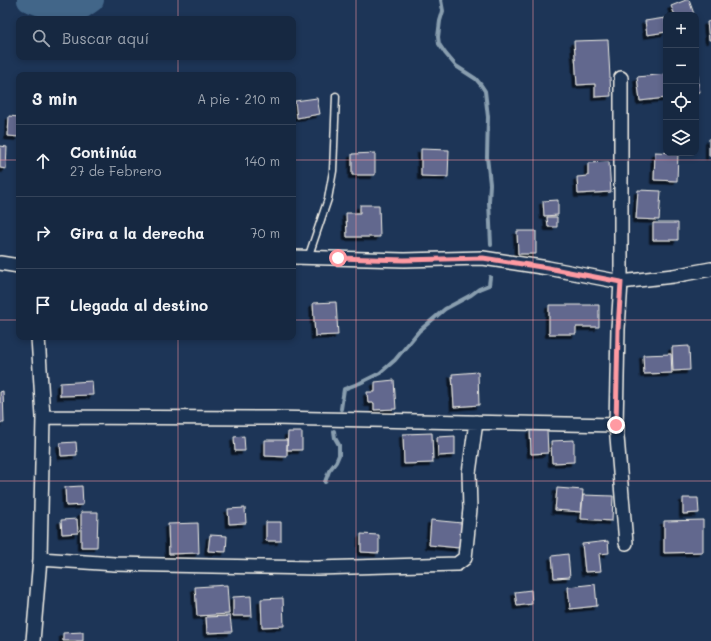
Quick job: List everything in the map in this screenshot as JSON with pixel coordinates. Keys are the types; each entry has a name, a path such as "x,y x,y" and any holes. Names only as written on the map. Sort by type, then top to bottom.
{"street":[{"path":"621,78 621,282 618,329 616,425 626,544"},
{"path":"296,257 404,260 483,258 548,268 621,282 711,270"},
{"path":"0,263 16,266"},
{"path":"32,641 40,559 43,417 38,340"},
{"path":"43,417 266,418 616,425"},
{"path":"40,559 115,564 317,568 457,564 465,558 470,509 469,473 476,422"}],"lane":[{"path":"308,258 328,199 333,171 336,96"}],"building":[{"path":"689,0 693,12 674,12 671,6"},
{"path":"663,18 663,32 647,35 645,21"},
{"path":"711,21 711,40 709,40 707,22"},
{"path":"608,40 611,96 595,97 595,84 577,85 574,41"},
{"path":"663,74 663,98 640,101 637,77"},
{"path":"317,98 320,114 297,118 296,101"},
{"path":"9,116 16,117 16,137 8,136"},
{"path":"709,139 711,139 711,156 709,156"},
{"path":"0,146 7,147 6,169 0,168"},
{"path":"421,149 449,150 448,177 421,176"},
{"path":"655,152 663,152 663,156 678,156 677,181 654,180"},
{"path":"375,153 375,175 352,175 352,154"},
{"path":"609,162 611,192 578,194 577,177 588,176 588,163"},
{"path":"638,190 661,191 659,220 636,219"},
{"path":"558,200 558,215 544,216 543,201"},
{"path":"360,205 379,205 380,237 347,237 346,213 360,213"},
{"path":"547,217 557,217 557,227 548,227"},
{"path":"653,223 678,223 678,240 653,240"},
{"path":"517,231 536,231 536,254 518,254"},
{"path":"336,302 338,335 315,336 313,303"},
{"path":"549,305 599,305 599,327 576,327 576,334 549,334"},
{"path":"689,346 690,370 673,371 672,347"},
{"path":"671,354 672,373 644,374 643,355"},
{"path":"478,372 479,405 454,407 452,374"},
{"path":"394,380 396,409 374,410 374,403 368,403 367,392 375,392 375,382"},
{"path":"92,381 93,395 60,396 60,383"},
{"path":"3,391 4,423 0,423 0,392"},
{"path":"530,430 547,430 548,453 531,454"},
{"path":"288,432 302,432 302,450 287,450"},
{"path":"432,433 433,463 404,464 403,434"},
{"path":"244,436 245,451 235,451 234,437"},
{"path":"455,436 455,455 438,456 437,437"},
{"path":"265,440 287,440 287,457 265,456"},
{"path":"574,440 574,462 552,463 551,441"},
{"path":"76,442 77,455 61,456 60,443"},
{"path":"82,486 83,505 66,506 65,487"},
{"path":"557,488 583,490 581,512 555,510"},
{"path":"583,495 613,496 612,521 581,519"},
{"path":"683,498 698,498 699,513 683,514"},
{"path":"245,508 246,523 229,524 228,509"},
{"path":"81,512 98,512 97,547 81,547"},
{"path":"77,519 78,533 62,534 61,520"},
{"path":"431,520 462,523 459,548 429,545"},
{"path":"703,520 703,552 664,553 664,521"},
{"path":"266,522 281,522 281,541 266,541"},
{"path":"198,523 199,553 169,554 168,524"},
{"path":"361,534 379,535 379,553 361,552"},
{"path":"210,535 227,536 226,552 208,551"},
{"path":"608,541 609,553 599,554 601,571 585,572 582,544"},
{"path":"568,554 570,577 554,578 552,556"},
{"path":"595,584 597,606 570,609 568,587"},
{"path":"227,585 229,614 197,616 195,587"},
{"path":"531,590 532,604 517,606 515,592"},
{"path":"251,596 252,616 233,616 233,597"},
{"path":"283,598 284,626 262,627 261,599"},
{"path":"230,616 232,632 207,633 206,617"},
{"path":"83,632 83,641 63,641 63,633"}],"waterway":[{"path":"29,0 52,8 82,7 92,0"},
{"path":"441,0 443,11 438,37 439,44 456,66 476,79 485,91 488,117 487,157 490,184 489,202 491,245"},
{"path":"341,409 344,389 380,373 395,360 419,331 445,309 479,289 489,285 490,277"},
{"path":"325,482 329,471 339,455 339,445 335,438 334,431"}],"route":[{"path":"338,258 404,260 483,258 548,268 621,282 618,329 616,425"}]}
